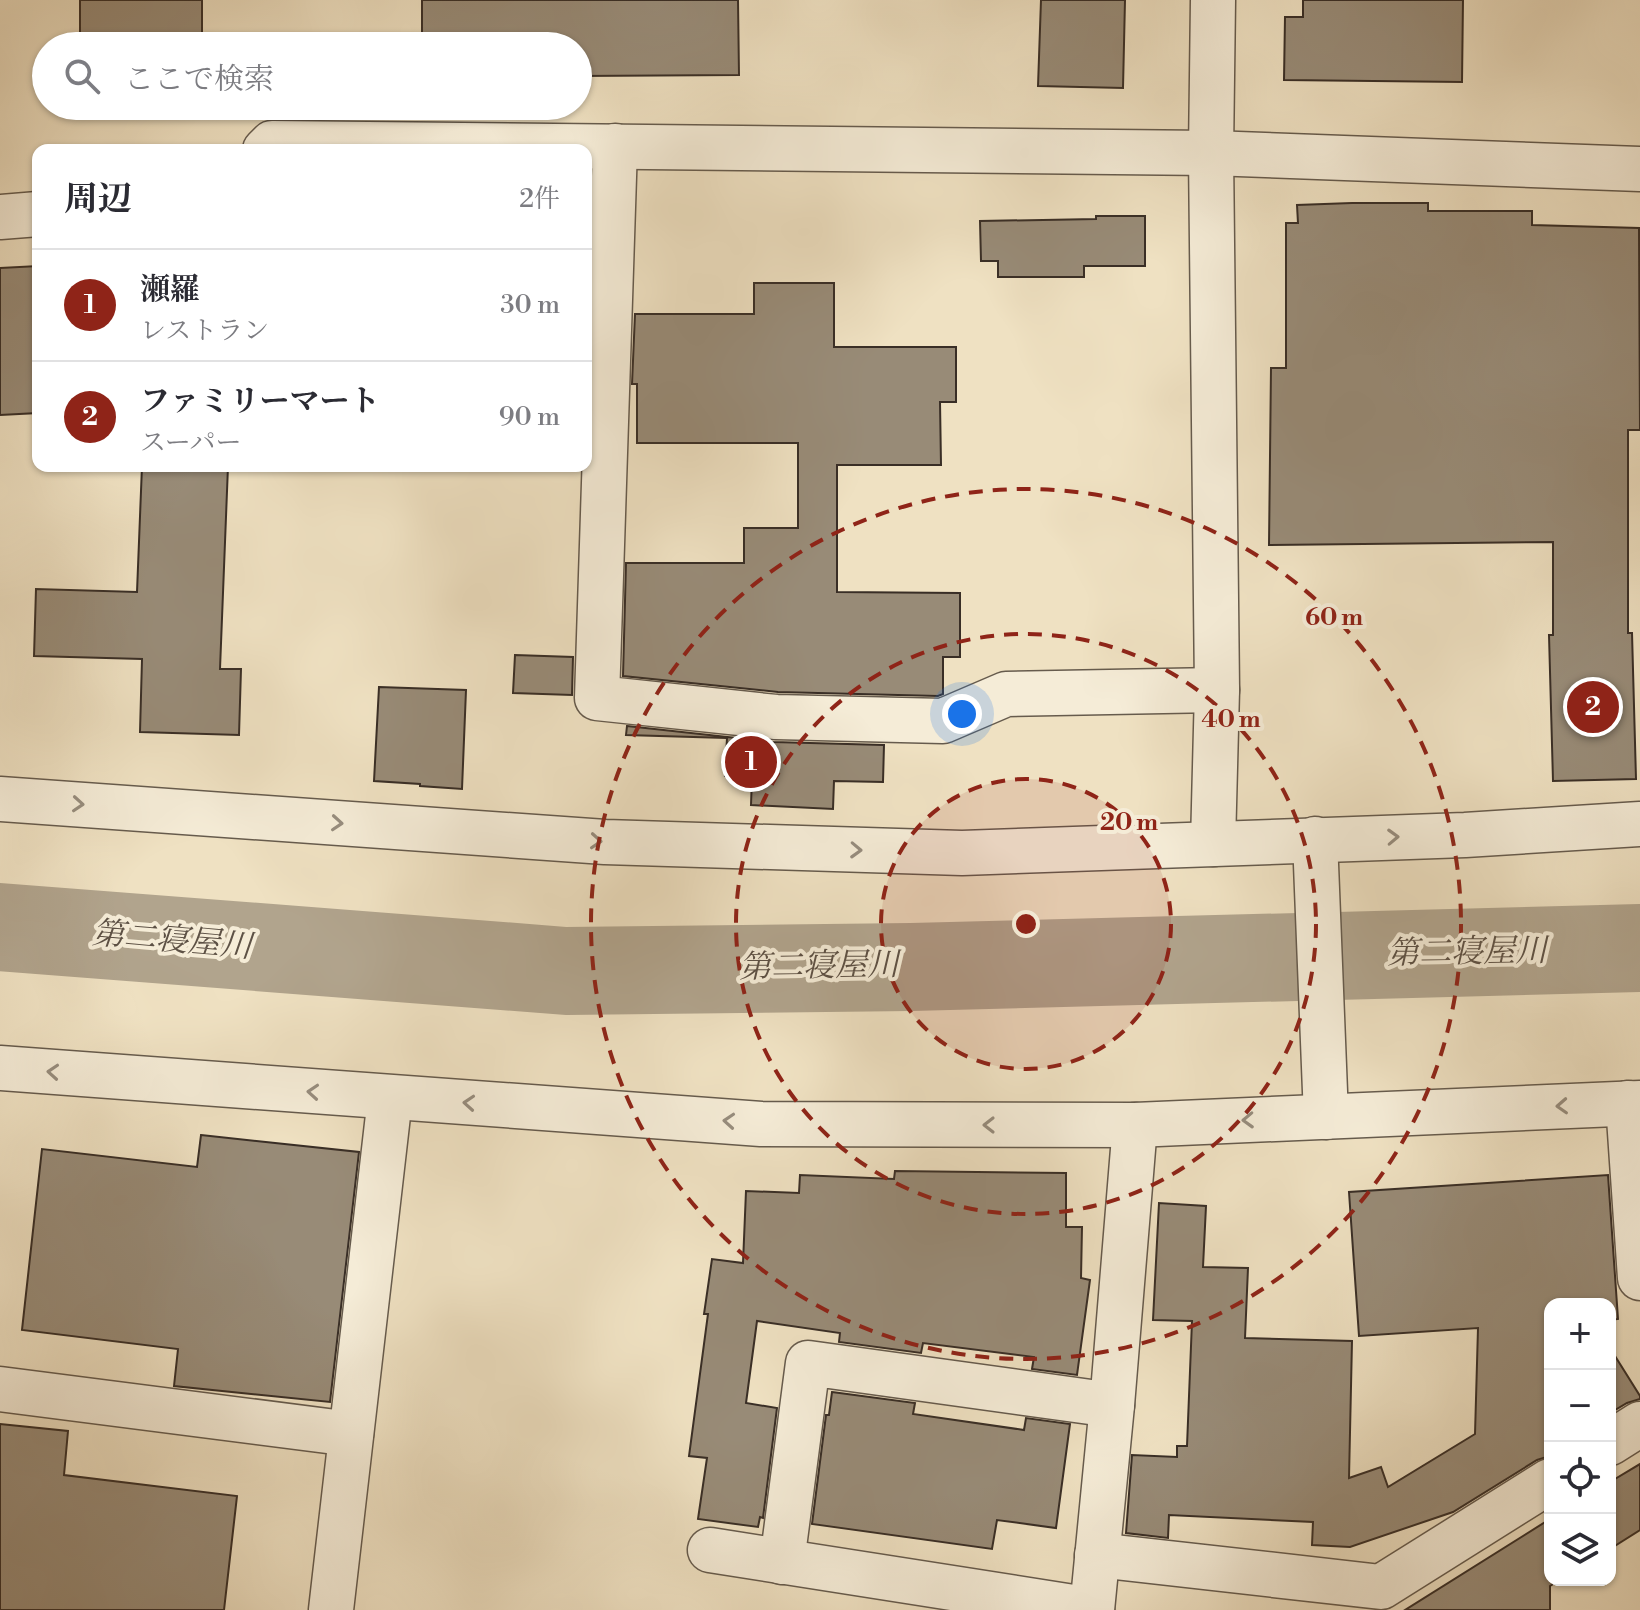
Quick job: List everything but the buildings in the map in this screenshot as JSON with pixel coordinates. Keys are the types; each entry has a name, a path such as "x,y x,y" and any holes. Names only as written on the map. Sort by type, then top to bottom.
{"street":[{"path":"1213,0 1211,153 1217,690 1213,844"},
{"path":"271,144 386,144"},
{"path":"592,146 1211,153 1640,169"},
{"path":"615,146 597,698 776,717 943,721 1006,694 1217,690"},
{"path":"0,217 32,214"},
{"path":"0,799 605,842 962,853 1465,835 1640,824"},
{"path":"1315,839 1326,1117"},
{"path":"0,1068 761,1124 1135,1125 1634,1103 1640,1278"},
{"path":"331,1610 390,1098"},
{"path":"710,1550 1092,1610 1135,1125"},
{"path":"782,1562 808,1363 1112,1405"},
{"path":"0,1389 351,1434"},
{"path":"1612,1442 1640,1424"},
{"path":"1097,1555 1381,1587 1544,1485"}],"waterway":[{"name":"第二寝屋川","path":"0,927 566,971 911,967 1640,948"}],"place":[{"name":"ファミリーマート","path":"1593,707"},
{"name":"瀬羅","path":"751,762"}]}
